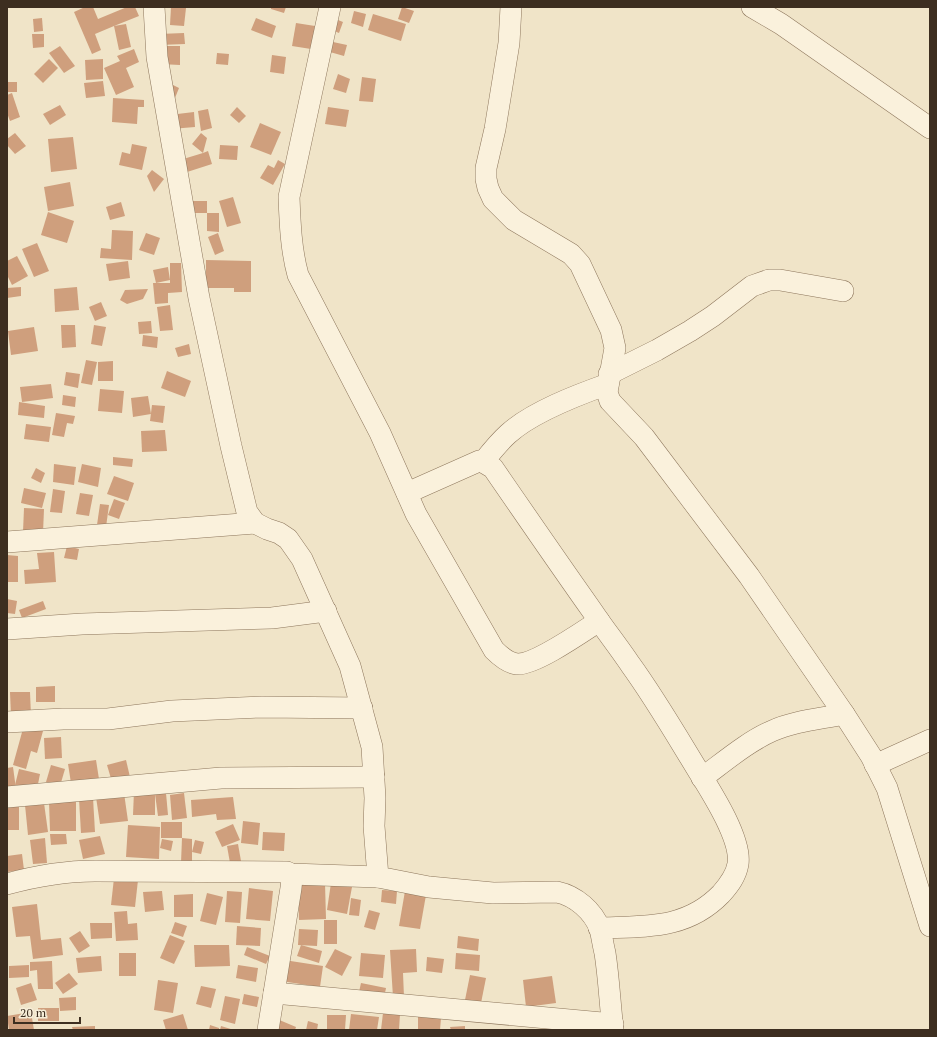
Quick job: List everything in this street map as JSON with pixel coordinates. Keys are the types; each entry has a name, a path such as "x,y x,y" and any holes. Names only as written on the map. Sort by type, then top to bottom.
{"street":[{"path":"154,7 157,56 199,298 247,512 255,523 267,530 279,533 288,539 302,559 350,666 372,746 375,798 374,826 378,876"},
{"path":"330,7 289,197 294,262 298,275 380,433 416,514 494,650 501,657 518,664 532,660 560,646 599,621"},
{"path":"511,7 508,51 495,129 486,168 488,188 493,199 514,220 571,254 580,264 611,330 615,348 614,358 608,379 607,392 610,401 644,437 749,576 844,714 887,788 930,926"},
{"path":"752,7 781,24 930,128"},
{"path":"483,462 509,433 531,418 608,379 690,331 713,316 752,286 769,280 780,280 843,291"},
{"path":"407,493 473,463 483,462 493,468 599,621 631,664 662,711 702,778 732,833 738,853 738,863 735,873 729,885 715,900 700,911 685,919 668,924 599,928"},
{"path":"7,542 255,523"},
{"path":"7,629 82,624 272,618 326,611"},
{"path":"7,722 63,719 108,719 172,711 262,706 362,708"},
{"path":"702,778 753,742 772,731 787,726 844,714"},
{"path":"875,765 930,740"},
{"path":"7,797 221,778 374,777"},
{"path":"7,884 35,877 78,871 288,872 291,874 378,876 428,887 493,893 558,892 574,898 589,912 599,928 607,966 613,1027 274,993"},
{"path":"268,1030 292,883 291,874"}],"building":[{"path":"85,7 93,7 98,19 127,7 135,7 139,16 95,34 101,50 92,54 74,12"},
{"path":"171,7 186,8 184,26 170,25"},
{"path":"271,7 286,7 284,13 271,9"},
{"path":"402,7 414,11 409,23 398,19"},
{"path":"354,11 366,14 363,27 351,23"},
{"path":"373,14 406,24 401,41 368,30"},
{"path":"42,18 43,31 34,32 33,19"},
{"path":"256,18 276,26 272,38 251,30"},
{"path":"333,18 343,22 339,33 329,29"},
{"path":"296,23 315,26 311,49 292,46"},
{"path":"126,24 131,47 119,50 114,26"},
{"path":"184,33 185,44 159,45 159,34"},
{"path":"32,34 44,34 44,47 33,48"},
{"path":"333,42 347,45 344,56 330,52"},
{"path":"60,46 75,66 64,73 49,53"},
{"path":"160,46 180,46 180,65 160,64"},
{"path":"134,49 139,62 126,68 134,87 116,95 104,68 120,61 117,56"},
{"path":"217,53 229,54 228,65 216,64"},
{"path":"272,55 286,57 284,74 270,72"},
{"path":"49,59 58,68 43,83 34,74"},
{"path":"103,59 103,79 86,80 85,60"},
{"path":"338,74 350,79 346,93 333,89"},
{"path":"362,77 376,79 373,102 359,101"},
{"path":"103,81 105,96 86,98 84,83"},
{"path":"7,82 17,82 17,92 7,92"},
{"path":"169,83 179,88 175,98"},
{"path":"12,93 20,117 10,121 7,113 7,95"},
{"path":"113,98 144,100 144,107 138,107 137,124 112,122"},
{"path":"60,105 66,115 50,125 43,114"},
{"path":"237,107 246,116 239,123 230,115"},
{"path":"328,107 349,110 346,127 325,124"},
{"path":"208,109 212,128 201,131 198,111"},
{"path":"194,112 195,127 171,129 169,115"},
{"path":"260,123 281,132 271,155 250,147"},
{"path":"15,133 26,146 15,154 7,145 7,139"},
{"path":"201,133 207,138 203,153 192,144"},
{"path":"73,137 77,169 51,172 48,139"},
{"path":"132,144 147,147 142,170 119,165 122,152 130,154"},
{"path":"220,145 238,146 237,160 219,159"},
{"path":"208,151 212,164 184,173 180,160"},
{"path":"278,160 285,164 273,185 260,178 268,165 274,168"},
{"path":"152,170 164,179 154,192 147,176"},
{"path":"70,182 74,206 48,211 44,187"},
{"path":"233,197 241,223 227,227 219,201"},
{"path":"188,201 207,201 207,213 188,213"},
{"path":"121,202 125,216 110,220 106,207"},
{"path":"48,212 74,221 67,243 41,235"},
{"path":"207,213 219,213 219,232 207,231"},
{"path":"112,230 133,231 132,260 100,258 101,248 111,249"},
{"path":"146,233 160,238 154,255 139,250"},
{"path":"218,233 224,251 215,255 208,237"},
{"path":"37,243 49,271 34,277 22,249"},
{"path":"17,256 28,276 12,285 7,275 7,261"},
{"path":"206,260 251,261 251,292 234,292 234,288 206,288"},
{"path":"128,261 130,278 109,281 106,264"},
{"path":"170,263 181,263 182,292 168,293 168,303 155,304 153,283 170,283"},
{"path":"168,267 170,280 156,283 153,270"},
{"path":"21,287 21,296 7,298 7,288"},
{"path":"77,287 79,310 55,312 54,289"},
{"path":"148,289 143,299 127,304 120,300 125,290"},
{"path":"101,302 107,316 95,321 89,307"},
{"path":"170,305 173,330 160,331 157,307"},
{"path":"151,321 152,333 139,334 138,322"},
{"path":"61,325 75,325 76,347 62,348"},
{"path":"94,325 106,327 102,346 91,344"},
{"path":"34,327 38,351 11,355 8,331"},
{"path":"143,335 158,337 157,348 142,346"},
{"path":"189,344 191,354 178,357 175,348"},
{"path":"86,360 97,362 92,385 81,383"},
{"path":"113,361 113,381 98,381 98,362"},
{"path":"167,371 191,381 185,397 161,388"},
{"path":"66,372 80,374 78,388 64,385"},
{"path":"51,384 53,398 22,402 20,387"},
{"path":"100,389 124,391 122,413 98,411"},
{"path":"63,395 76,397 75,407 62,405"},
{"path":"148,396 151,414 133,417 131,398"},
{"path":"19,402 45,406 44,418 18,415"},
{"path":"152,405 165,406 163,423 150,421"},
{"path":"56,413 75,416 73,424 67,423 64,437 52,435"},
{"path":"26,424 51,427 49,442 24,439"},
{"path":"165,430 167,451 142,452 141,431"},
{"path":"113,457 133,459 132,467 113,465"},
{"path":"54,464 76,467 74,485 53,482"},
{"path":"82,464 101,468 98,487 78,482"},
{"path":"36,468 45,473 41,483 31,478"},
{"path":"114,476 134,483 128,501 107,494"},
{"path":"24,488 46,493 42,508 21,503"},
{"path":"53,489 65,491 62,513 50,512"},
{"path":"80,493 93,495 89,516 76,514"},
{"path":"114,499 125,503 119,519 108,515"},
{"path":"100,504 109,505 106,527 97,525"},
{"path":"24,508 44,509 43,533 23,532"},
{"path":"67,546 79,549 77,560 64,558"},
{"path":"54,552 56,582 25,584 24,570 39,569 37,553"},
{"path":"7,555 18,556 18,582 7,582"},
{"path":"7,599 17,601 15,614 7,613"},
{"path":"43,601 46,609 22,618 19,610"},
{"path":"55,686 55,702 36,702 36,687"},
{"path":"10,692 30,692 31,716 11,716"},
{"path":"24,725 43,731 37,753 31,751 26,769 13,765"},
{"path":"61,737 62,758 45,759 44,738"},
{"path":"96,760 99,779 71,783 68,764"},
{"path":"126,760 130,777 112,782 107,765"},
{"path":"51,765 65,769 60,786 46,782"},
{"path":"13,767 16,789 7,790 7,768"},
{"path":"19,769 40,774 37,789 15,785"},
{"path":"134,791 155,791 155,815 133,815"},
{"path":"124,793 128,821 100,824 96,797"},
{"path":"166,793 168,815 158,816 155,794"},
{"path":"184,793 187,818 172,820 170,795"},
{"path":"233,797 236,819 217,820 216,814 192,817 191,800"},
{"path":"93,798 95,832 81,833 79,799"},
{"path":"76,800 76,831 50,831 49,801"},
{"path":"44,803 48,832 28,835 25,805"},
{"path":"7,807 19,807 19,830 7,830"},
{"path":"243,821 260,823 258,845 241,843"},
{"path":"161,822 182,822 182,838 161,838"},
{"path":"233,824 240,840 222,847 215,832"},
{"path":"128,825 160,827 159,859 126,857"},
{"path":"263,832 285,833 284,851 262,850"},
{"path":"50,834 66,834 67,844 51,845"},
{"path":"100,836 105,854 83,859 79,840"},
{"path":"45,838 47,863 33,864 30,840"},
{"path":"182,838 192,839 192,863 181,863"},
{"path":"162,839 173,841 171,851 160,848"},
{"path":"195,840 204,842 201,854 192,852"},
{"path":"238,844 241,861 230,863 227,846"},
{"path":"22,854 24,870 7,872 7,856"},
{"path":"114,878 138,880 135,907 111,905"},
{"path":"325,883 326,919 299,920 298,884"},
{"path":"331,883 352,887 347,914 327,910"},
{"path":"249,888 273,891 270,921 246,919"},
{"path":"382,890 397,891 396,904 381,902"},
{"path":"162,891 164,910 145,912 143,892"},
{"path":"227,891 242,892 240,923 225,922"},
{"path":"405,891 426,895 420,929 399,926"},
{"path":"207,893 223,897 216,925 200,921"},
{"path":"193,894 193,917 174,917 174,895"},
{"path":"351,898 361,900 359,916 349,915"},
{"path":"37,904 41,940 61,938 63,955 33,959 30,936 16,937 12,907"},
{"path":"369,910 380,913 375,930 364,927"},
{"path":"127,911 128,924 137,923 138,940 116,941 114,912"},
{"path":"324,920 337,920 337,944 324,944"},
{"path":"175,922 187,926 183,937 171,933"},
{"path":"90,923 112,923 112,938 91,939"},
{"path":"237,926 261,928 260,946 236,945"},
{"path":"299,929 318,930 317,946 298,945"},
{"path":"80,931 90,946 79,953 69,938"},
{"path":"170,935 185,941 174,964 160,958"},
{"path":"458,936 479,939 478,951 457,948"},
{"path":"194,945 229,945 230,966 195,967"},
{"path":"301,945 322,951 319,963 297,956"},
{"path":"247,947 270,956 266,964 244,955"},
{"path":"335,949 352,957 342,976 325,967"},
{"path":"416,949 417,972 403,973 404,997 393,997 390,950"},
{"path":"119,953 136,953 136,976 119,976"},
{"path":"361,953 385,955 383,978 359,976"},
{"path":"456,953 480,955 479,971 455,969"},
{"path":"101,956 102,971 78,973 76,958"},
{"path":"427,957 444,959 442,973 426,971"},
{"path":"284,960 323,966 320,987 281,981"},
{"path":"52,961 53,989 38,989 37,970 30,971 30,962"},
{"path":"29,965 29,977 9,978 9,966"},
{"path":"238,965 258,968 256,982 236,978"},
{"path":"69,973 78,984 63,994 55,983"},
{"path":"470,975 486,978 481,1003 465,1000"},
{"path":"552,976 556,1003 526,1007 523,980"},
{"path":"158,980 178,983 173,1013 154,1010"},
{"path":"31,983 37,1000 21,1005 16,988"},
{"path":"361,983 386,988 384,998 359,992"},
{"path":"201,986 216,989 211,1008 196,1004"},
{"path":"244,994 259,997 257,1007 242,1004"},
{"path":"225,996 240,999 235,1024 220,1020"},
{"path":"76,997 76,1010 60,1011 59,998"},
{"path":"38,1008 59,1008 59,1021 38,1021"},
{"path":"31,1012 34,1030 9,1030 7,1016"},
{"path":"383,1013 400,1014 399,1030 381,1030"},
{"path":"183,1014 188,1030 166,1030 163,1020"},
{"path":"351,1014 379,1017 377,1030 349,1030"},
{"path":"327,1015 346,1015 345,1030 327,1030"},
{"path":"418,1017 441,1018 440,1030 418,1030"},
{"path":"277,1019 296,1027 295,1030 273,1030"},
{"path":"308,1021 318,1024 317,1030 306,1030"},
{"path":"210,1025 219,1028 219,1030 209,1030"},
{"path":"95,1026 95,1030 73,1030 72,1027"},
{"path":"221,1026 234,1030 220,1030"},
{"path":"465,1026 465,1030 451,1030 450,1027"}]}
